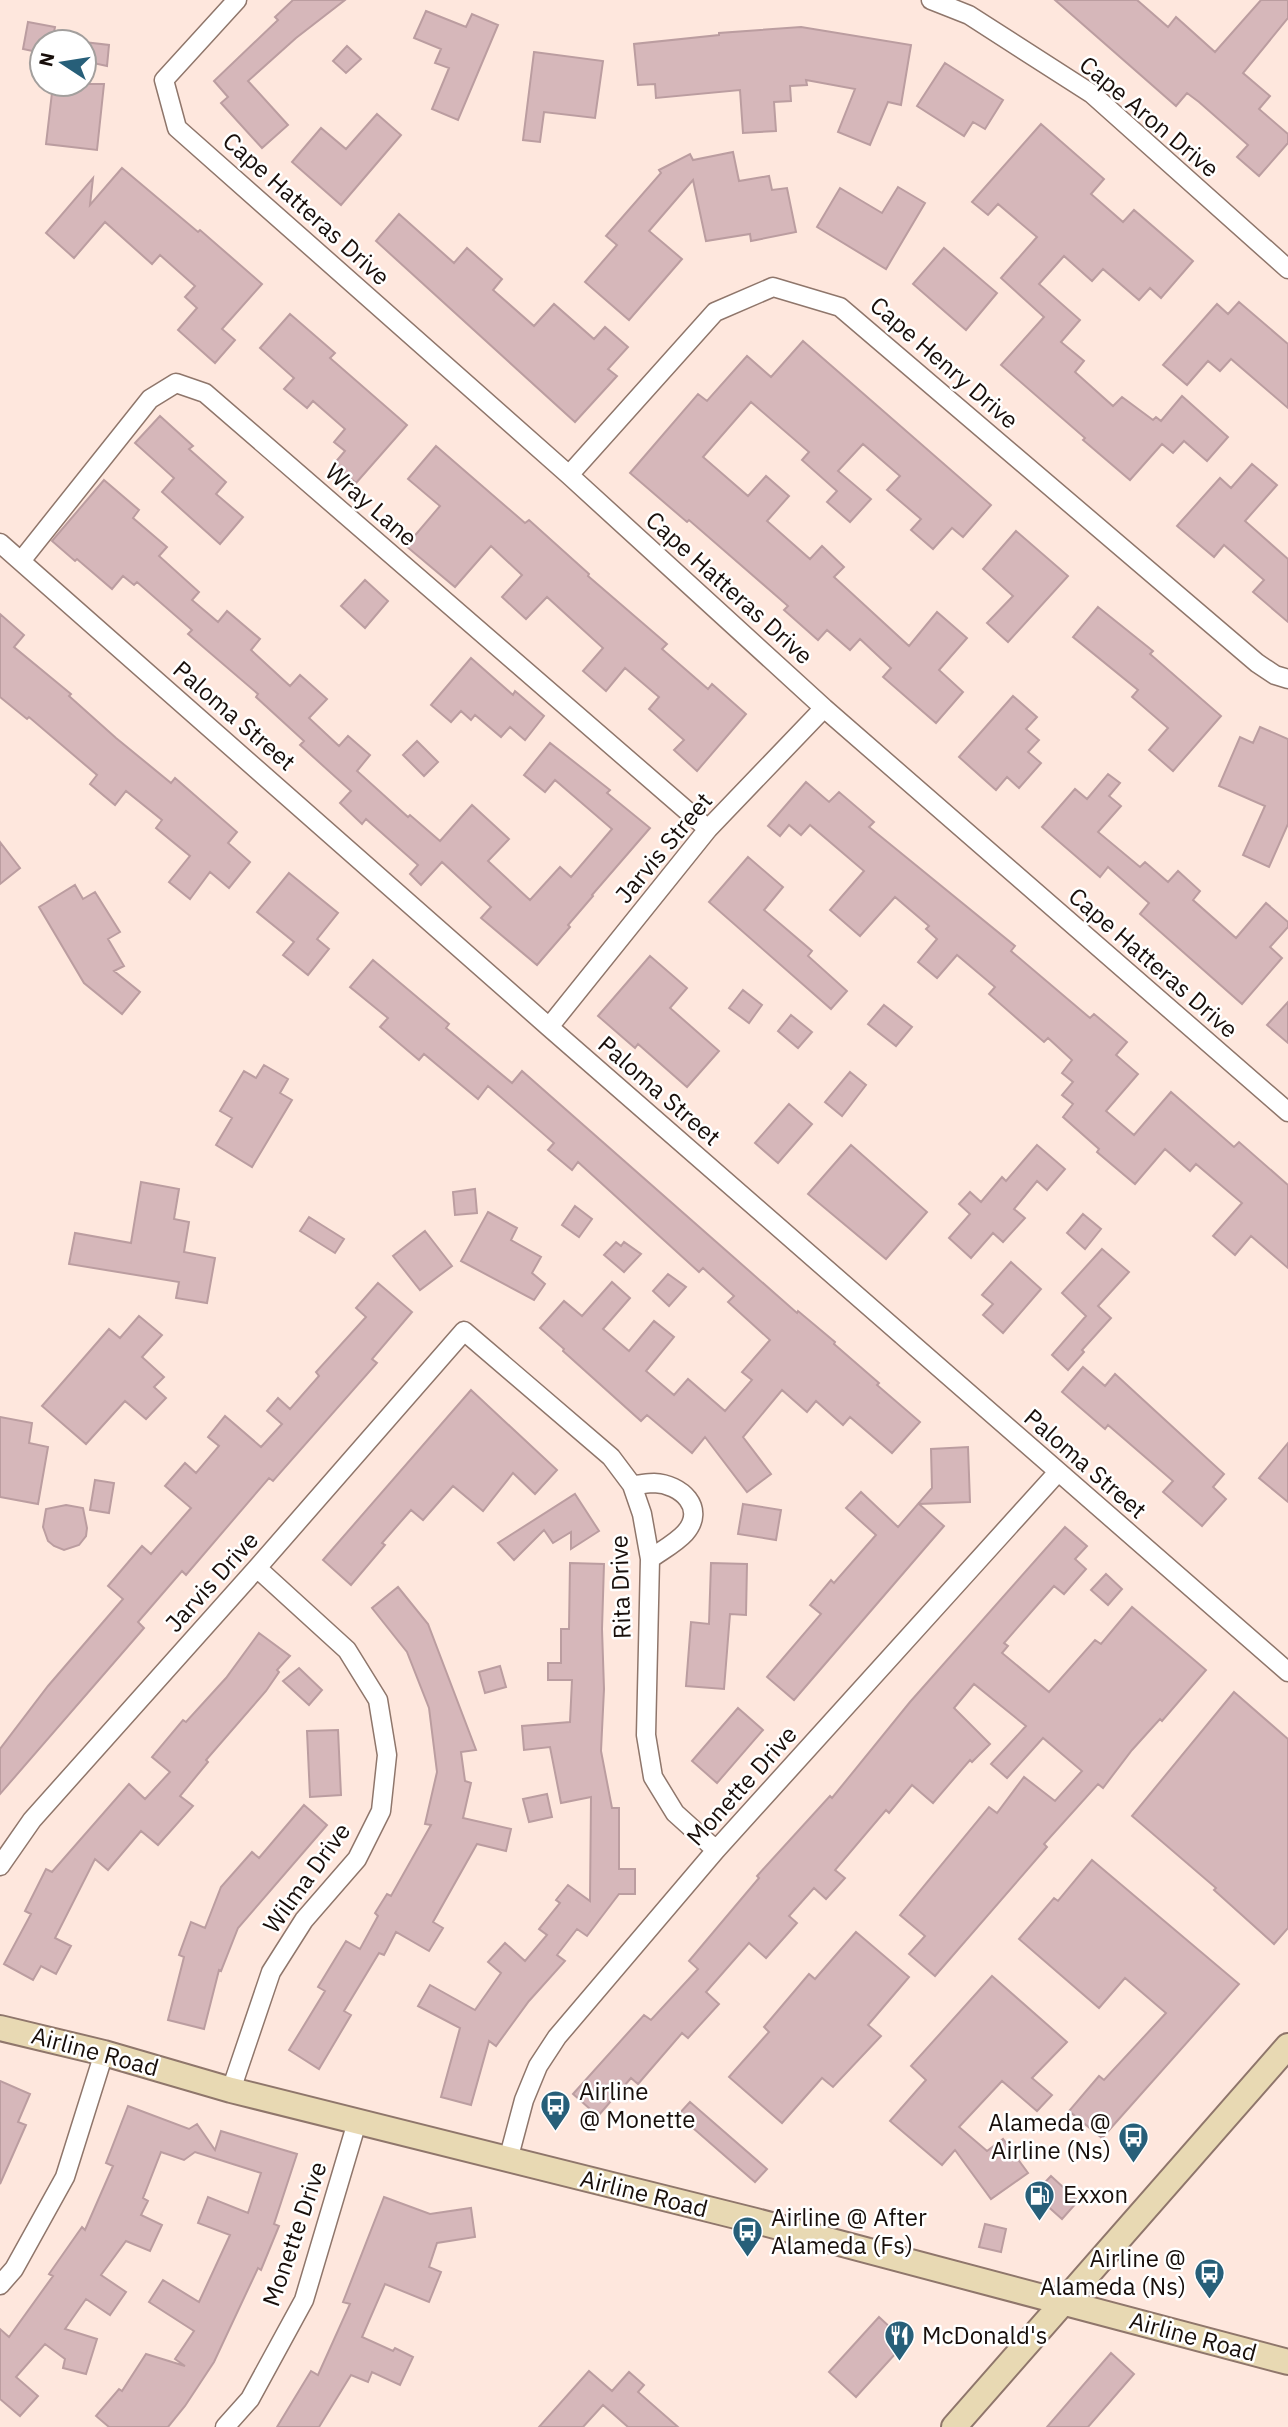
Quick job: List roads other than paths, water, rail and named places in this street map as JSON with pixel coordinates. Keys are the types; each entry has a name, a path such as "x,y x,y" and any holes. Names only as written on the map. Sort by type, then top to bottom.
{"main road":[{"name":"Airline Road","path":"0,2028 104,2053 231,2090 756,2221 1288,2362"},
{"path":"954,2427 1288,2046"}],"street":[{"name":"Cape Hatteras Drive","path":"237,0 164,80 177,128 569,475 824,708 1288,1112"},
{"name":"Cape Aron Drive","path":"930,0 969,15 1092,94 1288,269"},
{"name":"Cape Henry Drive","path":"569,475 715,312 773,287 840,307 1257,663 1275,675 1288,679"},
{"name":"Wray Lane","path":"21,561 149,400 176,383 205,393 708,830"},
{"name":"Paloma Street","path":"0,543 1288,1672"},
{"name":"Jarvis Street","path":"550,1027 708,830 824,708"},
{"name":"Rita Drive","path":"464,1331 611,1457 632,1485 642,1514 650,1559 646,1735 653,1777 675,1813 716,1850"},
{"name":"Jarvis Drive","path":"0,1866 32,1820 464,1331"},
{"name":"Monette Drive","path":"508,2160 524,2099 538,2066 557,2037 716,1850 1058,1472"},
{"path":"632,1485 656,1483 680,1490 692,1503 694,1516 685,1533 650,1559"},
{"name":"Wilma Drive","path":"231,2090 271,1972 304,1920 357,1859 381,1811 387,1755 378,1700 347,1650 257,1568"},
{"path":"0,2285 14,2269 65,2177 104,2053"},
{"name":"Monette Drive","path":"225,2427 250,2399 304,2300 357,2122"}],"place":[{"name":"Airline @ Monette","path":"556,2133"},
{"name":"Alameda @ Airline (Ns)","path":"1134,2164"},
{"name":"Exxon","path":"1040,2222"},
{"name":"Airline @ After Alameda (Fs)","path":"748,2259"},
{"name":"Airline @ Alameda (Ns)","path":"1209,2300"},
{"name":"McDonald's","path":"899,2363"}]}
